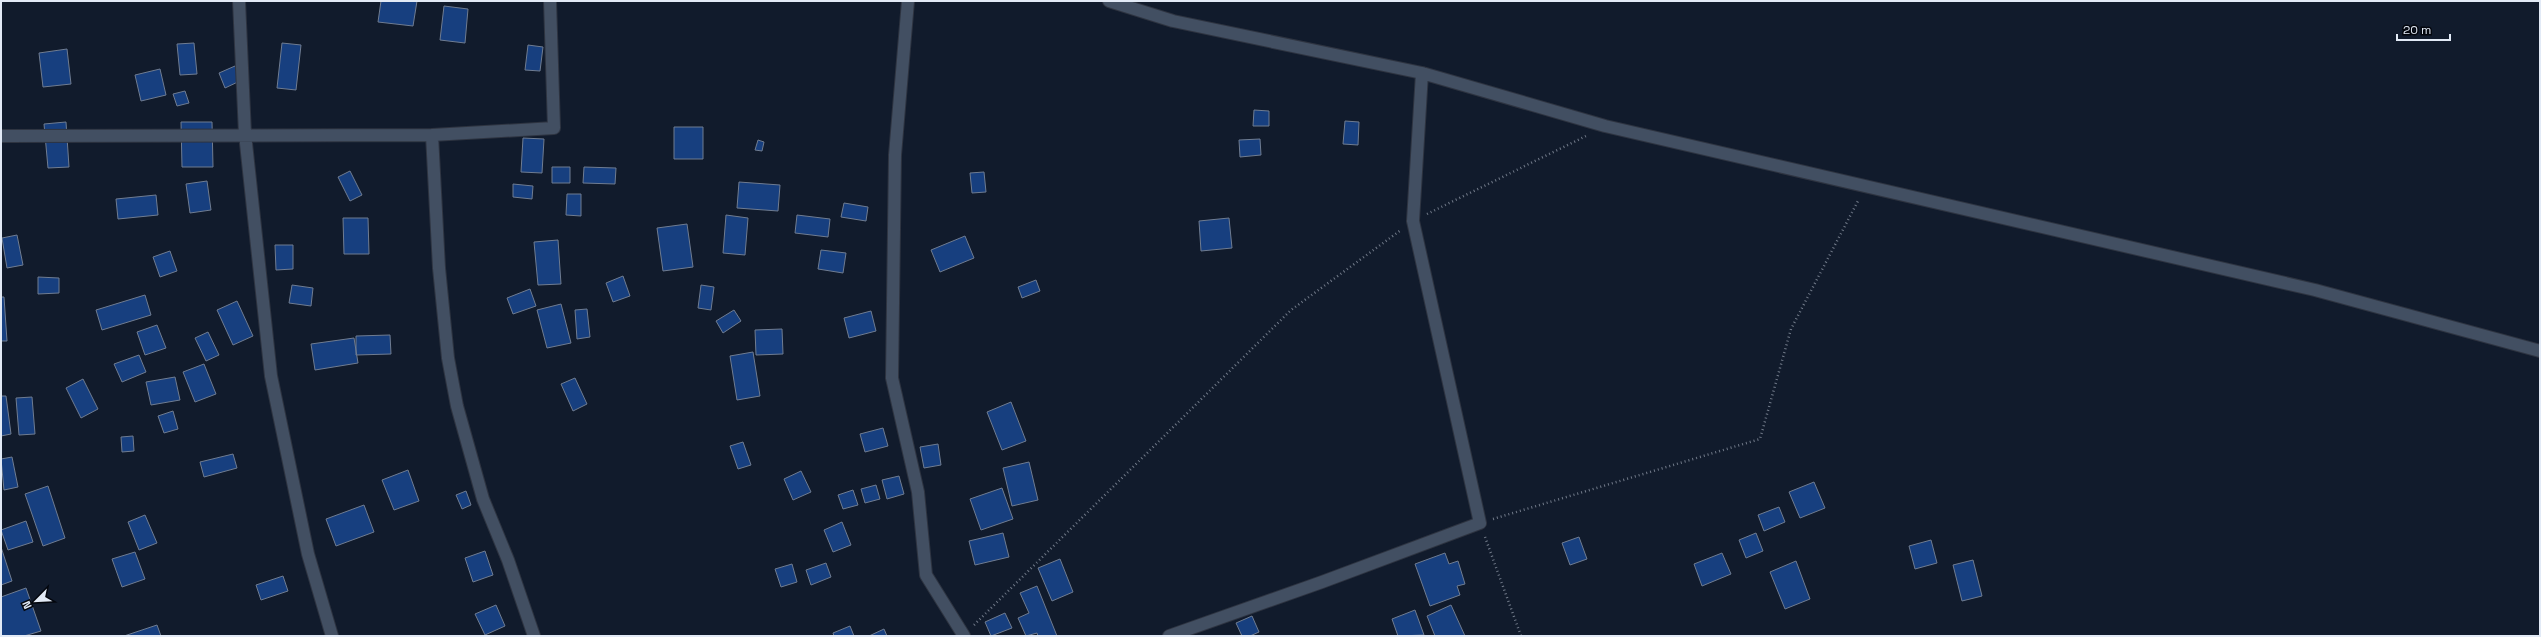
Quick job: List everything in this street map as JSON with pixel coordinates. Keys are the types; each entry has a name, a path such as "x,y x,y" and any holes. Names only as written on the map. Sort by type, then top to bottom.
{"street":[{"path":"239,1 245,134 271,376 308,554 332,636"},
{"path":"1,136 245,134 432,135 554,128 550,1"},
{"path":"908,1 895,155 892,378 918,492 926,575 964,636"},
{"path":"1109,1 1173,20 1422,73 1605,126 1866,185 2315,290 2540,351"},
{"path":"1169,636 1322,582 1480,523 1413,221 1422,73"},
{"path":"432,135 439,268 448,358 458,406 483,499 508,560 534,636"}],"path":[{"path":"964,636 1291,310 1413,221 1605,126"},
{"path":"1521,636 1480,523 1760,439 1791,328 1866,185"}],"building":[{"path":"381,1 417,1 413,26 378,22"},
{"path":"444,6 468,9 465,43 440,40"},
{"path":"194,43 197,74 180,75 177,44"},
{"path":"282,43 301,45 296,90 277,88"},
{"path":"528,45 543,47 540,71 525,70"},
{"path":"67,49 71,84 43,87 39,53"},
{"path":"235,66 242,80 225,88 219,73"},
{"path":"160,69 166,95 141,101 135,75"},
{"path":"185,91 189,103 177,106 173,94"},
{"path":"1254,110 1269,111 1269,126 1253,126"},
{"path":"1345,121 1359,122 1358,145 1343,144"},
{"path":"66,122 69,167 48,168 44,124"},
{"path":"181,122 212,122 213,167 182,167"},
{"path":"674,127 703,127 703,159 674,159"},
{"path":"523,138 544,139 542,173 521,172"},
{"path":"1260,139 1261,155 1240,157 1239,140"},
{"path":"758,140 764,142 762,151 755,150"},
{"path":"552,167 570,167 570,183 552,183"},
{"path":"584,167 616,168 615,184 583,183"},
{"path":"350,171 362,195 350,201 338,177"},
{"path":"984,172 986,192 972,193 970,173"},
{"path":"207,181 211,210 190,213 186,184"},
{"path":"739,182 780,185 778,211 737,208"},
{"path":"513,184 533,186 532,199 513,197"},
{"path":"567,194 581,194 581,216 566,215"},
{"path":"156,195 158,215 118,219 116,199"},
{"path":"844,203 868,207 866,221 841,217"},
{"path":"726,215 748,218 745,255 723,253"},
{"path":"797,215 830,219 828,237 795,233"},
{"path":"343,218 368,218 369,254 344,254"},
{"path":"1229,218 1232,248 1201,251 1199,221"},
{"path":"687,224 693,267 663,271 657,228"},
{"path":"17,235 23,265 7,268 2,238"},
{"path":"965,236 974,258 940,272 931,250"},
{"path":"558,240 561,284 538,285 534,242"},
{"path":"275,245 293,245 293,269 276,270"},
{"path":"821,250 846,253 843,273 818,269"},
{"path":"170,251 177,271 160,277 153,257"},
{"path":"623,276 630,296 613,302 606,283"},
{"path":"38,277 59,278 59,293 38,294"},
{"path":"1036,280 1040,291 1022,298 1018,287"},
{"path":"292,285 313,288 311,306 289,303"},
{"path":"701,285 714,287 711,310 698,308"},
{"path":"530,289 536,306 513,314 507,298"},
{"path":"145,295 151,315 102,330 96,310"},
{"path":"1,297 4,297 7,341 1,341"},
{"path":"237,301 253,336 233,345 217,310"},
{"path":"561,304 571,343 547,348 537,310"},
{"path":"587,309 590,337 577,339 575,310"},
{"path":"734,310 741,321 723,333 716,321"},
{"path":"871,311 876,331 849,338 844,318"},
{"path":"157,325 166,348 145,355 137,332"},
{"path":"782,329 783,354 756,355 755,330"},
{"path":"208,332 219,355 206,361 195,338"},
{"path":"390,335 391,354 356,355 356,336"},
{"path":"354,338 358,363 315,370 311,344"},
{"path":"753,352 760,396 737,400 730,356"},
{"path":"139,355 146,372 122,382 114,364"},
{"path":"204,364 216,394 195,402 183,372"},
{"path":"175,377 180,400 151,405 146,382"},
{"path":"575,378 587,404 573,411 561,384"},
{"path":"83,379 98,409 81,418 66,388"},
{"path":"1,396 6,396 11,434 1,436"},
{"path":"32,397 35,434 19,435 16,398"},
{"path":"1011,402 1026,441 1002,450 987,412"},
{"path":"173,411 178,429 164,433 158,416"},
{"path":"883,428 888,446 865,452 860,434"},
{"path":"133,436 134,451 122,452 121,437"},
{"path":"743,442 751,465 738,469 730,446"},
{"path":"938,444 941,465 924,468 920,447"},
{"path":"233,454 237,468 204,477 200,462"},
{"path":"12,457 18,487 4,490 1,459"},
{"path":"1029,462 1038,500 1012,506 1003,468"},
{"path":"408,470 419,501 394,510 382,480"},
{"path":"801,471 811,492 793,500 784,479"},
{"path":"899,476 904,494 887,499 882,480"},
{"path":"1814,482 1825,508 1800,518 1789,492"},
{"path":"876,485 880,499 865,503 861,489"},
{"path":"48,486 65,538 43,546 25,494"},
{"path":"1002,488 1013,519 981,530 970,499"},
{"path":"853,490 858,505 843,509 838,495"},
{"path":"466,491 471,505 462,509 456,495"},
{"path":"364,505 374,532 336,546 326,519"},
{"path":"1779,507 1785,522 1764,531 1758,515"},
{"path":"145,515 157,543 139,550 128,522"},
{"path":"26,521 33,542 8,550 1,530"},
{"path":"842,522 851,545 833,552 824,530"},
{"path":"1003,533 1009,557 975,565 969,541"},
{"path":"1756,533 1763,551 1746,558 1739,540"},
{"path":"1579,537 1587,559 1570,565 1562,543"},
{"path":"1931,540 1937,563 1915,569 1909,546"},
{"path":"1,547 12,581 1,585"},
{"path":"485,551 493,575 473,582 465,558"},
{"path":"135,552 145,579 122,587 112,559"},
{"path":"1445,553 1449,564 1458,561 1465,584 1457,586 1460,595 1430,606 1415,564"},
{"path":"1722,553 1731,574 1702,586 1694,564"},
{"path":"1060,559 1073,592 1052,601 1038,568"},
{"path":"1973,560 1982,596 1962,601 1953,565"},
{"path":"1796,561 1810,599 1785,609 1770,572"},
{"path":"826,563 831,577 811,585 806,570"},
{"path":"792,564 797,582 781,587 775,569"},
{"path":"283,576 288,591 261,600 256,585"},
{"path":"1037,586 1057,636 1038,636 1037,633 1026,636 1018,618 1029,613 1020,593"},
{"path":"26,588 41,631 24,636 1,636 1,597"},
{"path":"496,605 505,626 485,635 475,614"},
{"path":"1451,605 1465,636 1435,636 1427,616"},
{"path":"1415,610 1424,635 1398,636 1392,619"},
{"path":"1005,613 1012,628 991,636 985,622"},
{"path":"1252,616 1259,632 1250,636 1242,636 1236,623"},
{"path":"157,625 161,636 124,636"},
{"path":"850,626 854,636 834,636 833,633"},
{"path":"884,629 887,636 869,636"}]}
